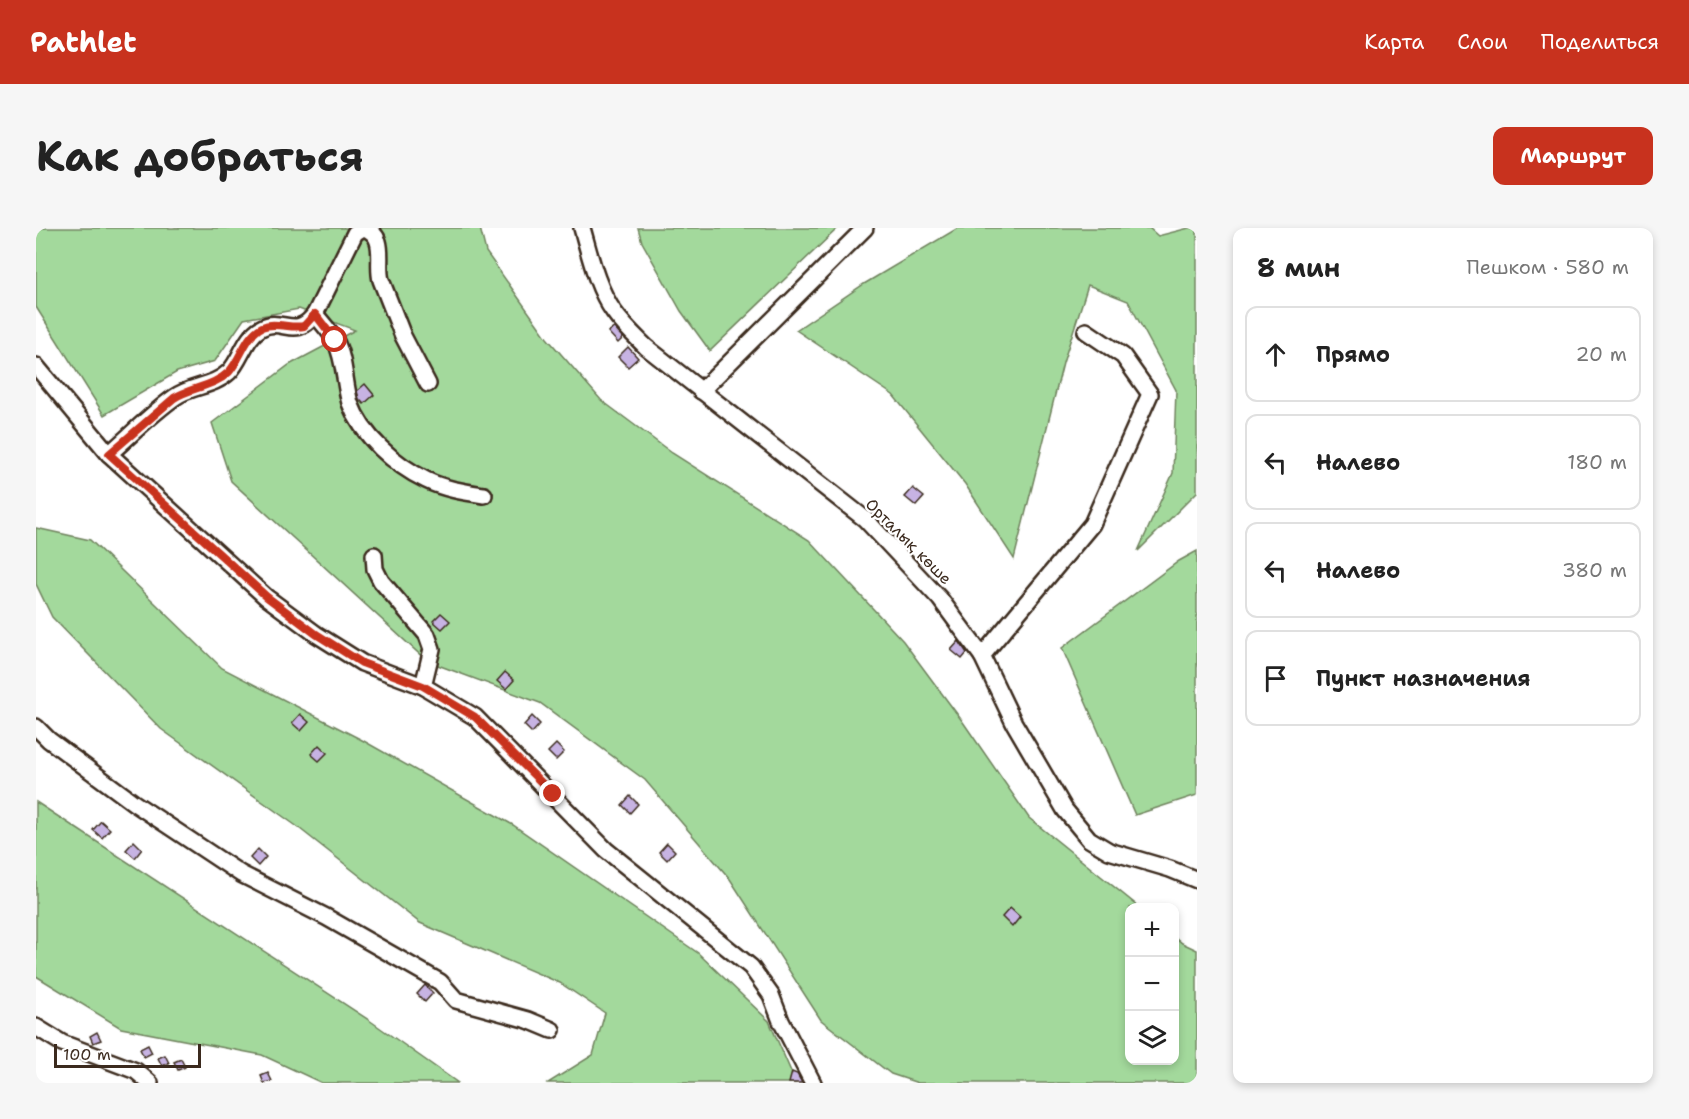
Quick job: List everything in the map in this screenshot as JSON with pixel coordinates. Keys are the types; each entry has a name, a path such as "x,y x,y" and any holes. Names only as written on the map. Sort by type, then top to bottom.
{"street":[{"name":"Орталық көше","path":"582,228 600,286 613,311 646,347 865,519 940,599 982,656 1014,723 1065,810 1089,839 1109,851 1170,869 1197,880"},
{"path":"701,391 865,228"},
{"path":"109,454 174,398 182,393 209,386 229,372 244,348 261,328 274,325 304,326 315,314 358,229 371,231 375,237 381,252 379,271 381,280 403,336 428,384"},
{"path":"315,314 335,340 352,406 372,438 402,465 427,480 484,495"},
{"path":"982,656 1092,524 1150,394 1123,356 1086,331"},
{"path":"36,366 109,454 267,597 316,634 362,663 423,686 475,717 606,850 752,967 771,995 781,1021 813,1083"},
{"path":"374,555 375,569 381,581 427,635 432,649 423,686"},
{"path":"36,727 49,740 134,803 241,874 326,917 440,982 456,1000 528,1020 552,1030"},
{"path":"36,1027 62,1043 136,1071 150,1083"}],"green space":[{"path":"36,228 480,228 486,252 547,338 601,400 672,453 809,540 903,641 963,722 1029,818 1134,903 1125,903 1125,1065 1179,1065 1179,940 1197,950 1197,1083 918,1083 891,1074 821,1020 730,879 645,780 540,703 427,661 231,481 212,423 289,365 355,330 299,309 244,319 215,361 177,372 104,415 36,307"},
{"path":"638,228 838,228 710,351 681,311 642,242"},
{"path":"958,228 1149,228 1158,236 1197,228 1197,492 1138,551 1173,473 1176,390 1128,301 1088,285 1063,363 1014,559 965,484 893,395 796,330 864,284"},
{"path":"36,528 90,540 222,668 362,740 513,825 698,953 769,1021 796,1083 548,1083 593,1055 605,1013 560,983 420,923 295,825 161,729 52,617 36,584"},
{"path":"1197,551 1197,795 1135,815 1062,648 1179,561"},
{"path":"36,802 369,1020 458,1083 322,1083 262,1055 121,1028 36,976"}],"building":[{"path":"614,328 623,338 618,343 608,332"},
{"path":"628,347 638,358 628,367 618,357"},
{"path":"365,384 374,395 364,404 359,399 357,391"},
{"path":"913,488 924,497 916,506 905,497"},
{"path":"441,613 450,621 442,629 433,621"},
{"path":"959,641 967,653 962,659 951,650"},
{"path":"505,672 514,680 506,689 497,681"},
{"path":"300,714 309,722 301,731 292,723"},
{"path":"532,716 540,724 532,733 524,725"},
{"path":"556,744 564,752 556,760 548,752"},
{"path":"319,745 327,753 319,761 311,754"},
{"path":"630,796 638,804 630,813 622,805"},
{"path":"101,821 110,829 102,838 93,830"},
{"path":"134,841 142,849 135,858 126,850"},
{"path":"667,843 675,851 667,860 659,852"},
{"path":"258,849 266,857 258,866 250,858"},
{"path":"1010,908 1020,917 1012,927 1002,917"},
{"path":"425,985 433,993 425,1002 417,994"},
{"path":"97,1032 101,1040 93,1043 90,1036"},
{"path":"148,1045 152,1053 144,1057 140,1049"},
{"path":"165,1055 169,1063 162,1066 158,1058"},
{"path":"181,1059 185,1067 178,1070 174,1062"},
{"path":"792,1072 797,1074 802,1083 789,1083"},
{"path":"268,1073 272,1081 264,1083 261,1076"}],"route":[{"path":"335,340 315,314 304,326 274,325 261,328 244,348 229,372 222,378 209,386 190,390 174,398 109,454 267,597 316,634 362,663 423,686 475,717 553,794"}]}
